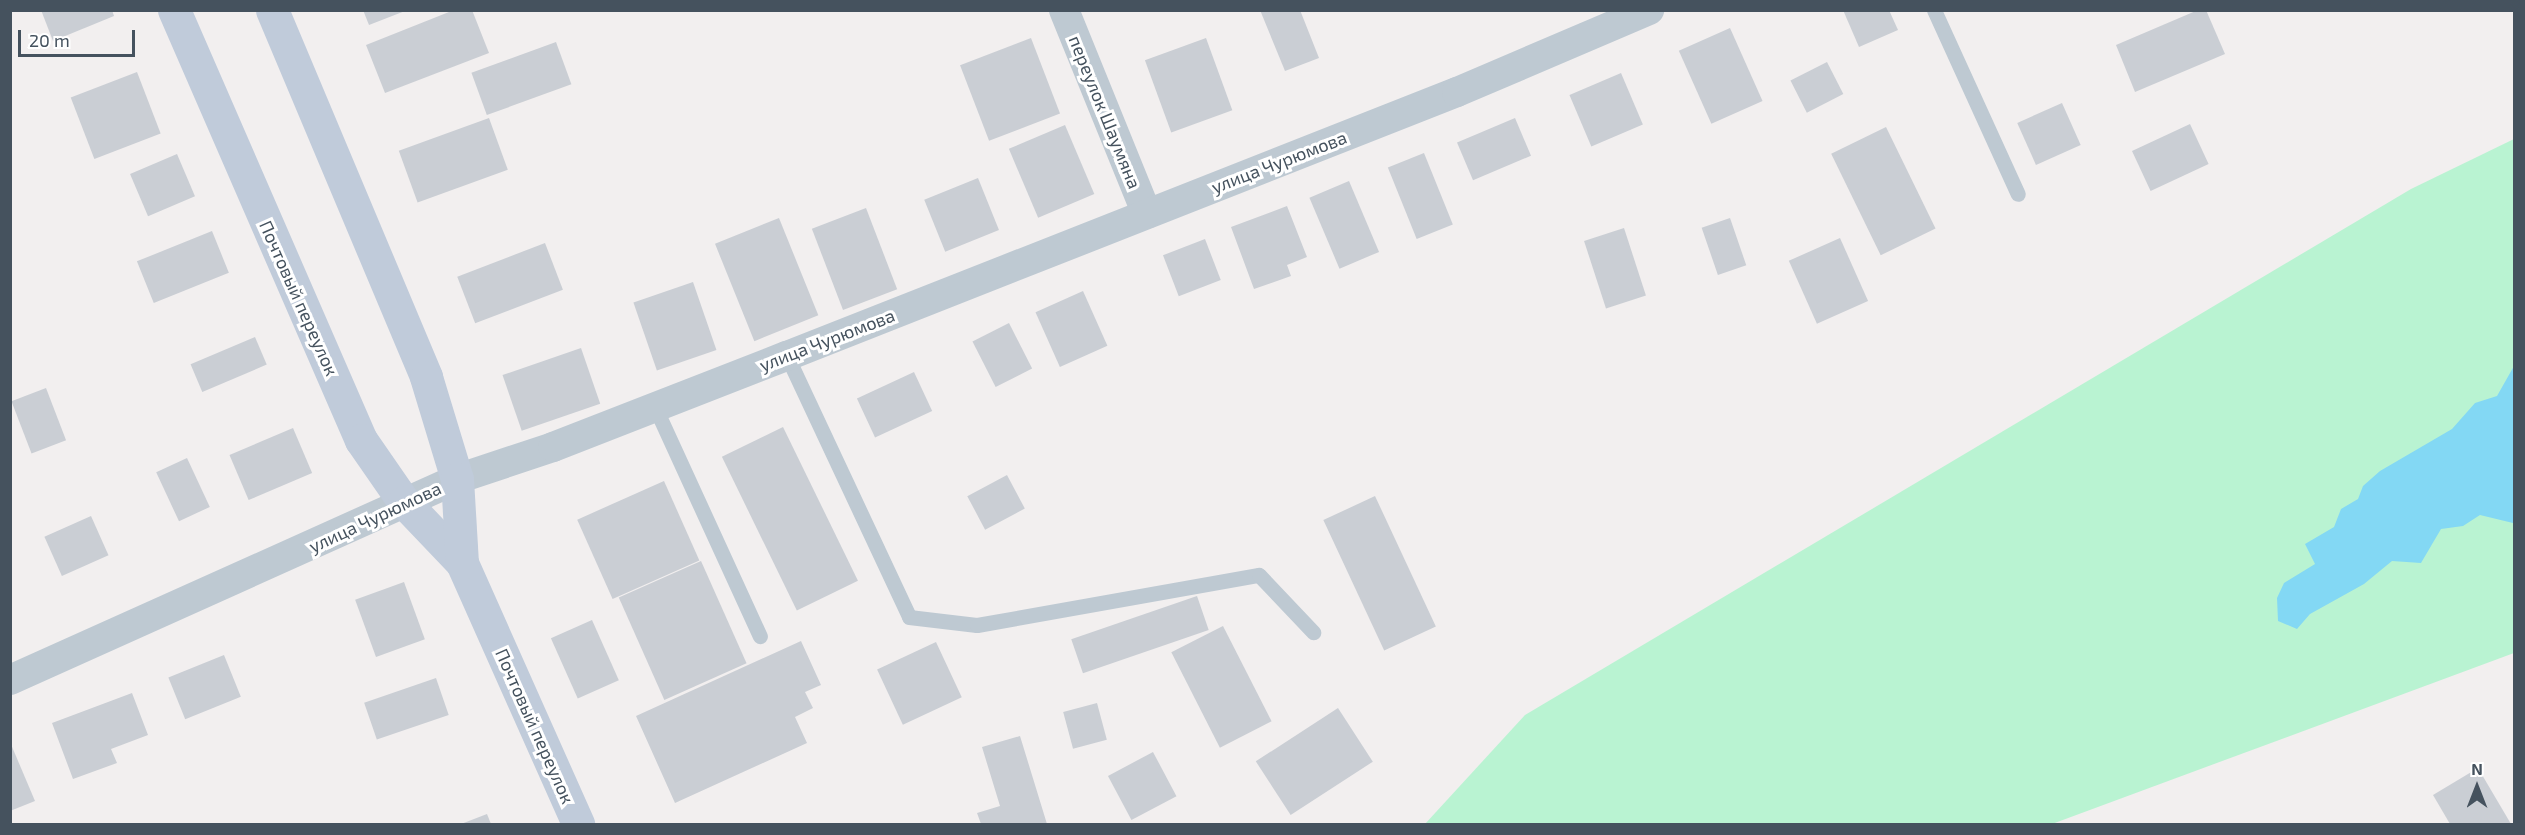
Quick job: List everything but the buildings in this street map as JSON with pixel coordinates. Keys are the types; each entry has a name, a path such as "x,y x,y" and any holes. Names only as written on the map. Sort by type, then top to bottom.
{"street":[{"name":"Почтовый переулок","path":"174,10 361,440 404,502 462,563 578,825"},
{"name":"Почтовый переулок","path":"272,10 426,377 457,479 462,563"},
{"name":"переулок Шаумяна","path":"1064,10 1147,214"},
{"name":"улица Чурюмова","path":"10,680 457,479 787,356 1457,92 1649,10"}],"lane":[{"path":"1934,10 2018,194"},
{"path":"787,356 909,617 977,625 1258,575 1313,632"},
{"path":"655,407 760,636"}],"green space":[{"path":"2514,139 2514,653 2052,824 1425,824 1525,715 2411,189"}],"water":[{"path":"2514,366 2513,523 2480,515 2463,526 2441,529 2421,563 2392,561 2364,584 2310,614 2297,629 2278,621 2277,598 2284,583 2315,564 2305,544 2334,527 2341,509 2358,499 2363,486 2380,471 2452,429 2475,403 2497,396"}]}
